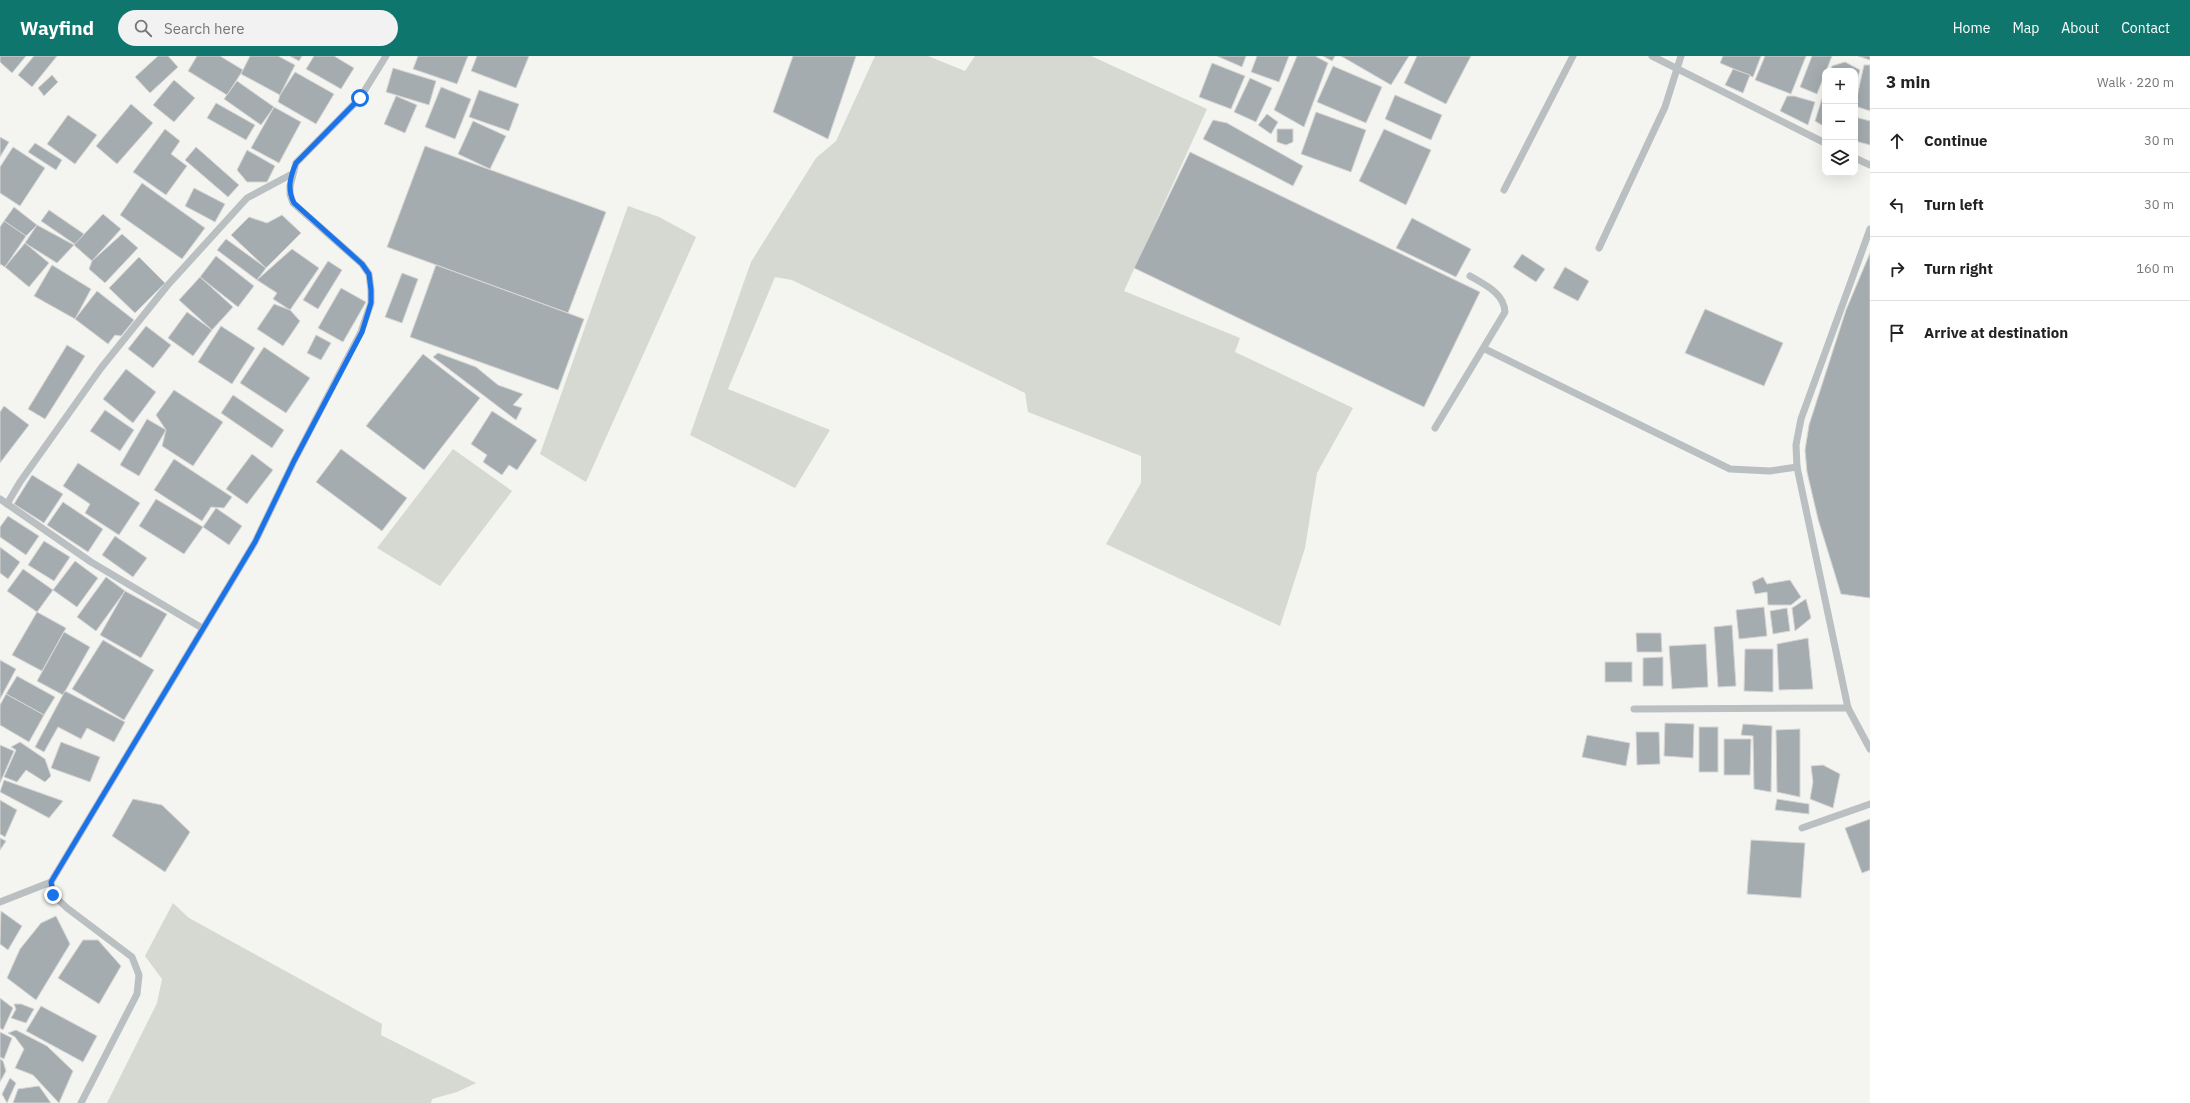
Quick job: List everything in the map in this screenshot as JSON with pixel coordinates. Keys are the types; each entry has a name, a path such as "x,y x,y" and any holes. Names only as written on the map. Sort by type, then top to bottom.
{"street":[{"path":"0,902 51,882 202,628 255,542 294,461 362,332 371,303 369,274 362,264 294,203 290,194 292,174 296,163 360,98 386,56"},
{"path":"1504,190 1573,56"},
{"path":"1652,56 1822,140"},
{"path":"1599,248 1665,107 1682,56"},
{"path":"1858,159 1870,165"},
{"path":"7,504 20,482 101,368 167,286 246,198 292,174"},
{"path":"1870,229 1801,419 1796,445 1797,467 1848,708 1870,749"},
{"path":"1435,428 1485,349 1505,312 1505,303 1500,295 1470,276"},
{"path":"1485,349 1730,469 1770,471 1797,467"},
{"path":"0,499 91,562 202,628"},
{"path":"1634,709 1848,708"},
{"path":"1802,828 1870,804"},
{"path":"51,882 53,895 67,908 132,957 139,974 137,994 81,1103"}],"shaded area":[{"path":"875,56 928,56 965,71 975,56 1091,56 1207,109 1124,291 1240,338 1235,352 1353,408 1317,473 1305,548 1280,626 1106,544 1141,483 1141,456 1028,412 1025,393 792,280 775,277 728,389 830,430 795,488 690,435 751,262 816,158 836,141"},
{"path":"628,206 659,217 696,237 586,482 540,454"},
{"path":"453,449 512,491 440,586 377,548"},
{"path":"173,903 189,918 382,1024 381,1035 476,1083 457,1092 432,1099 431,1103 107,1103 157,1003 162,979 145,956"}],"building":[{"path":"0,56 26,56 12,73 0,62"},
{"path":"34,56 57,56 32,87 18,75"},
{"path":"158,56 168,56 178,67 150,93 135,77"},
{"path":"197,56 220,56 243,70 227,95 188,71"},
{"path":"250,56 278,56 295,65 280,95 241,74"},
{"path":"290,56 302,56 299,61"},
{"path":"314,56 334,56 354,68 341,89 306,69"},
{"path":"418,56 468,56 457,84 413,69"},
{"path":"477,56 529,56 516,88 471,71"},
{"path":"793,56 856,56 828,139 773,112"},
{"path":"1217,56 1246,56 1242,67"},
{"path":"1257,56 1289,56 1279,82 1251,72"},
{"path":"1297,56 1315,56 1328,63 1304,127 1274,110"},
{"path":"1323,56 1335,56 1332,61"},
{"path":"1341,56 1409,56 1391,85"},
{"path":"1417,56 1471,56 1446,104 1404,83"},
{"path":"1723,56 1761,56 1753,77 1720,63"},
{"path":"1765,56 1806,56 1791,94 1755,80"},
{"path":"1812,56 1832,56 1827,68 1822,68 1822,81 1817,94 1800,87"},
{"path":"1858,56 1870,56 1870,60"},
{"path":"1845,62 1856,68 1832,68 1832,66"},
{"path":"1212,63 1245,76 1231,109 1199,97"},
{"path":"1864,65 1870,65 1870,111 1858,107 1858,92"},
{"path":"1333,66 1382,87 1366,123 1317,102"},
{"path":"393,68 436,81 429,105 386,92"},
{"path":"1733,69 1750,75 1743,93 1725,85"},
{"path":"295,72 334,94 316,124 278,102 280,95"},
{"path":"52,75 58,82 44,96 38,88"},
{"path":"1250,78 1272,88 1256,122 1234,112"},
{"path":"174,80 195,98 174,122 153,105"},
{"path":"237,81 274,107 261,125 224,99"},
{"path":"441,87 471,99 455,139 425,127"},
{"path":"479,90 519,104 509,131 469,117"},
{"path":"1395,95 1442,115 1431,140 1385,119"},
{"path":"396,96 417,105 405,133 384,124"},
{"path":"1787,96 1794,96 1815,102 1808,125 1780,111"},
{"path":"1822,99 1822,125 1815,121"},
{"path":"216,103 255,125 246,140 207,118"},
{"path":"131,104 153,123 117,164 96,146"},
{"path":"274,107 301,122 279,163 251,148"},
{"path":"1316,112 1366,130 1351,172 1301,154"},
{"path":"1267,114 1278,122 1271,134 1258,125"},
{"path":"68,115 97,135 75,164 47,144"},
{"path":"1858,118 1870,121 1870,145 1858,142"},
{"path":"1213,120 1227,123 1303,166 1293,186 1203,139"},
{"path":"473,121 506,136 490,169 458,154"},
{"path":"165,129 180,141 171,154 187,166 166,195 133,172"},
{"path":"1277,129 1293,129 1293,142 1286,145 1277,142"},
{"path":"1384,129 1431,150 1406,205 1359,181"},
{"path":"0,137 9,142 0,157"},
{"path":"35,143 62,160 56,170 28,152"},
{"path":"425,146 606,212 568,313 387,247"},
{"path":"13,147 45,168 20,206 0,193 0,167"},
{"path":"196,147 239,185 228,197 185,160"},
{"path":"247,150 275,166 267,182 247,182 237,170"},
{"path":"1190,152 1480,292 1424,407 1134,268"},
{"path":"142,183 205,228 182,259 120,215"},
{"path":"194,188 225,204 215,222 185,206"},
{"path":"14,207 37,225 26,236 4,221"},
{"path":"49,210 84,234 76,245 41,221"},
{"path":"103,214 121,229 92,261 74,245"},
{"path":"282,215 301,233 266,268 231,235 249,217 267,223"},
{"path":"1412,218 1471,249 1456,277 1396,248"},
{"path":"4,221 26,236 5,267 0,264 0,227"},
{"path":"37,225 74,245 57,263 25,243"},
{"path":"122,234 138,248 105,283 89,269 92,261"},
{"path":"226,239 266,268 257,280 217,250"},
{"path":"25,243 49,263 29,287 5,267"},
{"path":"292,249 319,268 290,310 273,299 277,293 257,280"},
{"path":"1870,253 1870,598 1841,594 1818,519 1807,472 1805,450 1809,425 1846,310"},
{"path":"1522,254 1545,269 1536,282 1513,267"},
{"path":"216,256 254,286 238,307 200,277"},
{"path":"139,257 165,283 135,313 109,288"},
{"path":"328,261 342,270 318,309 303,300"},
{"path":"52,265 91,289 75,319 34,296"},
{"path":"436,265 584,319 558,390 410,337"},
{"path":"1565,267 1589,281 1578,301 1553,288"},
{"path":"402,273 418,279 402,323 385,317"},
{"path":"200,277 233,307 212,330 179,300"},
{"path":"341,288 366,302 343,342 318,328"},
{"path":"97,291 134,320 121,336 115,335 108,344 75,319"},
{"path":"274,304 290,310 300,321 283,346 257,329"},
{"path":"1705,309 1783,343 1764,386 1685,353"},
{"path":"187,312 212,330 193,356 168,338"},
{"path":"146,326 171,345 153,368 128,349"},
{"path":"221,326 255,348 232,384 198,362"},
{"path":"316,335 331,343 321,360 307,353"},
{"path":"67,345 85,356 45,419 28,409"},
{"path":"264,347 310,378 286,413 240,383"},
{"path":"438,353 476,367 498,385 523,394 513,405 522,408 516,420 433,357"},
{"path":"423,354 480,398 424,470 366,426"},
{"path":"126,369 156,392 133,423 103,399"},
{"path":"174,390 223,422 193,466 162,446 166,430 156,415"},
{"path":"233,395 284,430 272,448 221,413"},
{"path":"4,406 29,425 0,463 0,412"},
{"path":"105,410 134,430 120,451 90,431"},
{"path":"492,411 537,440 517,470 509,465 502,475 483,462 487,455 471,444"},
{"path":"147,419 166,430 139,476 120,465"},
{"path":"341,449 407,498 382,531 316,482"},
{"path":"252,454 273,470 247,504 226,489"},
{"path":"174,459 232,497 224,508 211,507 202,521 154,490"},
{"path":"78,463 140,503 119,535 85,513 90,504 63,486"},
{"path":"32,475 63,494 44,523 14,504"},
{"path":"156,499 203,527 184,554 139,526"},
{"path":"63,502 103,529 88,552 47,525"},
{"path":"216,508 242,526 229,545 203,527"},
{"path":"8,516 39,536 26,555 0,537 0,527"},
{"path":"115,536 147,558 133,577 102,555"},
{"path":"44,541 70,557 54,581 28,565"},
{"path":"0,547 20,562 8,579 0,573"},
{"path":"75,561 98,578 77,607 53,590"},
{"path":"23,569 53,590 37,612 7,591"},
{"path":"106,577 125,591 96,631 77,617"},
{"path":"1763,577 1767,584 1790,580 1801,597 1791,605 1768,605 1767,592 1755,594 1752,582"},
{"path":"125,591 167,614 141,658 100,635"},
{"path":"1806,599 1811,618 1795,631 1792,608"},
{"path":"1764,607 1767,636 1739,639 1736,610"},
{"path":"1787,608 1790,631 1773,634 1770,611"},
{"path":"37,612 66,628 42,671 12,655"},
{"path":"1732,625 1736,686 1718,687 1714,627"},
{"path":"64,632 90,647 63,695 37,681"},
{"path":"1636,633 1661,633 1662,652 1637,652"},
{"path":"1808,638 1813,689 1779,690 1777,644"},
{"path":"103,640 154,670 124,720 72,689"},
{"path":"1706,644 1708,687 1672,689 1669,646"},
{"path":"1745,649 1773,649 1773,692 1744,691"},
{"path":"1663,657 1663,686 1643,686 1643,658"},
{"path":"0,660 16,669 0,699"},
{"path":"1605,662 1632,662 1632,682 1605,682"},
{"path":"17,676 55,697 44,715 6,694"},
{"path":"65,691 125,722 114,742 87,728 81,739 58,727 44,752 35,747"},
{"path":"6,694 44,715 29,742 0,725 0,705"},
{"path":"1665,723 1694,724 1693,758 1664,756"},
{"path":"1743,724 1772,726 1771,792 1754,789 1753,736 1741,735"},
{"path":"1699,727 1718,727 1718,772 1699,772"},
{"path":"1800,729 1800,797 1777,792 1776,730"},
{"path":"1636,732 1659,732 1660,764 1637,765"},
{"path":"1587,735 1630,743 1626,766 1582,757"},
{"path":"1724,739 1751,739 1750,775 1724,775"},
{"path":"20,742 45,759 51,776 45,782 26,770 17,782 4,777 16,750 11,747"},
{"path":"61,742 100,757 90,782 51,768"},
{"path":"0,745 14,751 0,783"},
{"path":"1823,765 1840,774 1833,808 1810,799 1813,782 1811,766"},
{"path":"4,780 63,801 49,818 0,792"},
{"path":"133,799 162,805 190,832 165,872 112,836"},
{"path":"1777,799 1809,804 1809,814 1775,810"},
{"path":"0,800 17,810 5,837 0,834"},
{"path":"1870,819 1870,870 1862,873 1845,828"},
{"path":"0,838 6,841 0,850"},
{"path":"1751,840 1805,843 1801,898 1747,894"},
{"path":"1,911 22,926 8,950 0,944"},
{"path":"56,916 70,944 36,1000 7,978 20,949 41,923"},
{"path":"83,940 98,940 121,966 99,1004 58,978"},
{"path":"0,998 13,1008 3,1030 0,1028"},
{"path":"14,1004 21,1004 34,1009 26,1023 11,1018 16,1009"},
{"path":"41,1006 97,1036 83,1062 26,1031"},
{"path":"16,1030 47,1046 73,1071 59,1103 33,1075 15,1068 24,1049 15,1037 8,1033"},
{"path":"0,1032 12,1038 4,1059 0,1057"},
{"path":"0,1059 3,1061 6,1071 0,1082"},
{"path":"10,1078 16,1083 7,1103 2,1094"},
{"path":"39,1086 51,1103 13,1103 18,1089"}],"route":[{"path":"53,895 51,882 122,766 202,628 255,542 294,461 362,332 371,303 369,274 362,264 294,203 290,194 292,174 296,163 360,98"}]}
